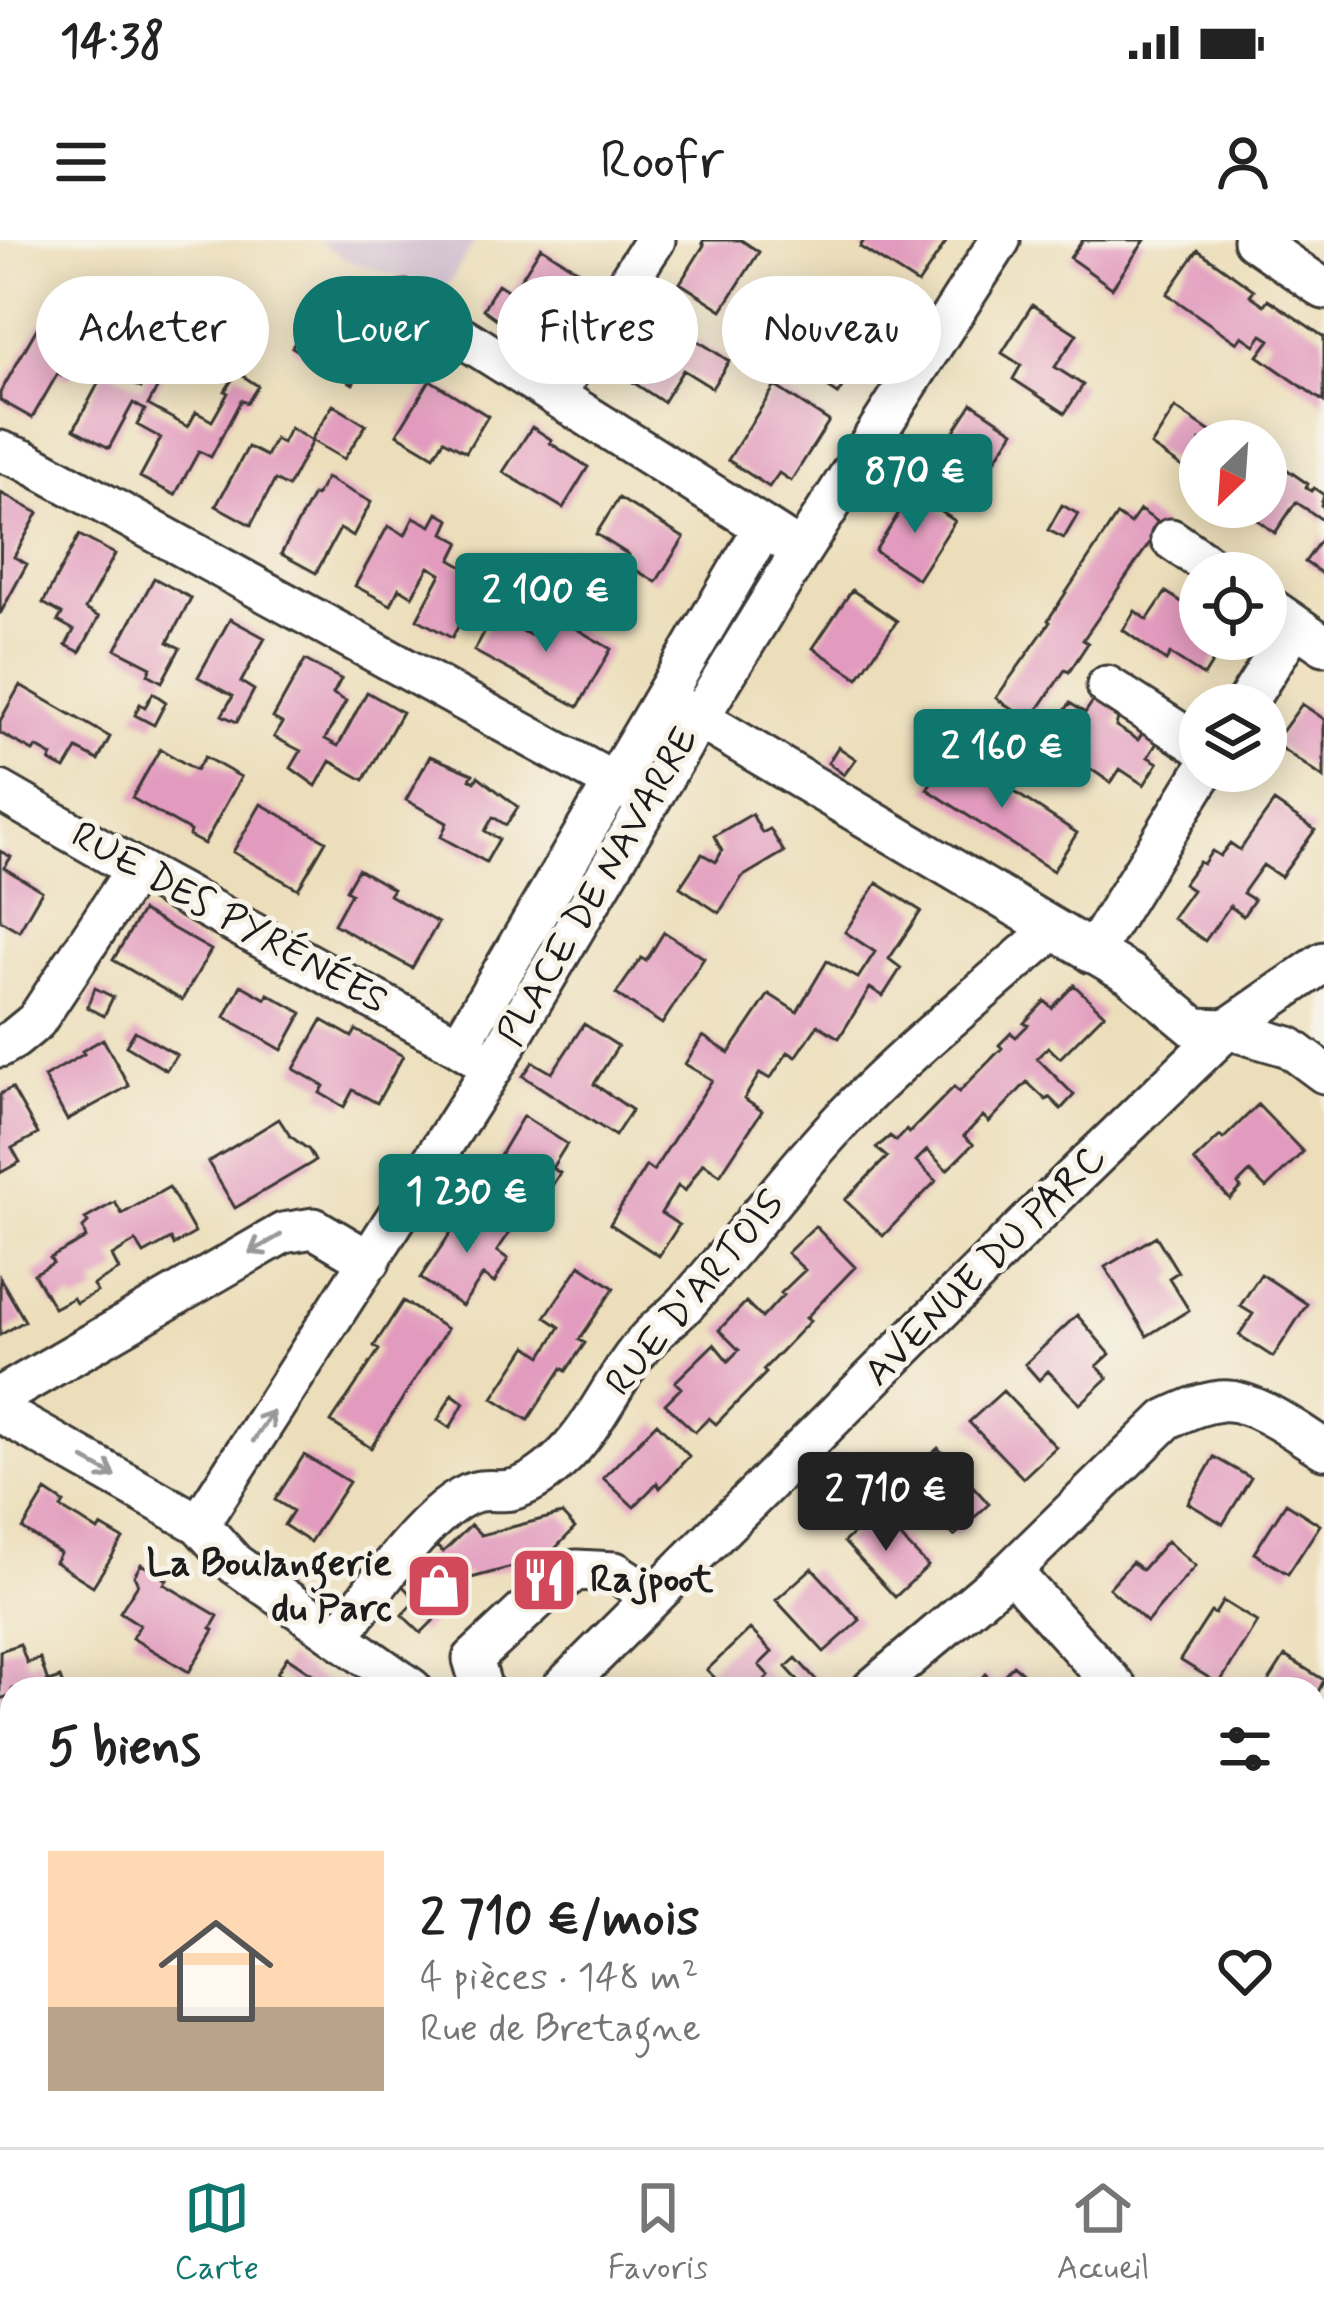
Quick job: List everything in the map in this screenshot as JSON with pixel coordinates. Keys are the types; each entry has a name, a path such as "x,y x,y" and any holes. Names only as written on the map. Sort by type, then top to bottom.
{"street":[{"path":"556,394 655,240"},
{"name":"PLACE DE NAVARRE","path":"764,527 459,1046 493,1067 698,719 1000,240"},
{"path":"1253,240 1324,290"},
{"path":"473,343 801,551"},
{"path":"0,451 649,801"},
{"path":"1171,538 1191,552"},
{"path":"1258,684 1295,625"},
{"path":"1107,686 1179,732"},
{"path":"663,697 1130,974 1195,1028 1227,1029 1289,1046 1324,1073"},
{"name":"RUE DES PYRÉNÉES","path":"0,791 459,1046"},
{"path":"1092,953 1191,792"},
{"path":"0,1046 36,1021 136,868"},
{"name":"RUE D'ARTOIS","path":"340,1637 384,1573 446,1508 476,1492 512,1490 560,1461 649,1338 685,1306 851,1110 919,1042 1052,930"},
{"name":"AVENUE DU PARC","path":"573,1677 1227,1029 1324,962"},
{"path":"200,1524 493,1067"},
{"path":"0,1397 283,1233 314,1228 370,1261"},
{"path":"886,1677 1011,1571 1167,1419 1199,1405 1227,1400 1262,1412 1324,1449"},
{"path":"0,1412 200,1524 236,1564 395,1677"},
{"path":"478,1677 473,1659 575,1570 614,1572 653,1598"},
{"path":"1011,1571 1107,1677"}],"shaded area":[{"path":"317,240 476,240 454,276 394,276 347,260"}],"building":[{"path":"741,240 759,252 744,276 722,276 722,310 698,295 698,276 684,276 702,243"},
{"path":"864,240 946,242 923,276 905,276 860,247"},
{"path":"1083,240 1145,240 1112,288 1070,258"},
{"path":"541,247 585,275 584,276 523,276"},
{"path":"1198,250 1254,290 1250,295 1264,305 1268,299 1324,337 1324,402 1258,356 1270,340 1262,335 1255,345 1242,336 1237,343 1167,294"},
{"path":"497,286 497,319 483,309"},
{"path":"1032,305 1077,334 1055,367 1083,385 1065,413 1013,379 1021,365 1002,353"},
{"path":"36,330 36,384 52,384 32,418 0,400"},
{"path":"698,341 722,356 722,372 712,388 698,379"},
{"path":"98,384 141,388 159,384 148,405 188,427 196,412 212,421 229,384 258,386 247,403 241,400 211,457 199,451 175,495 140,477 161,438 137,425 145,410 133,403 109,448 74,429"},
{"path":"428,384 436,384 488,416 466,452 444,440 434,456 397,434"},
{"path":"636,384 674,384 663,402"},
{"path":"823,384 845,384 838,394"},
{"path":"775,386 829,421 791,481 779,473 769,487 728,460"},
{"path":"972,403 1014,431 976,489 934,462"},
{"path":"333,405 366,425 344,459 311,440"},
{"path":"1175,408 1193,420 1179,420 1179,465 1151,446"},
{"path":"532,427 588,467 563,508 503,472"},
{"path":"290,428 312,441 288,487 275,480 251,525 216,506 248,447 266,456 275,439 282,443"},
{"path":"1287,470 1308,484 1306,488 1324,495 1324,521 1296,502 1287,515"},
{"path":"326,478 371,502 353,536 340,529 316,573 281,554"},
{"path":"912,492 955,521 918,579 875,551"},
{"path":"1,493 38,513 14,557 27,564 0,614"},
{"path":"619,498 684,538 656,582 624,563 629,555 596,534"},
{"path":"1062,505 1078,514 1064,538 1048,530"},
{"path":"1140,510 1164,526 1083,640 1088,643 1069,672 1065,670 1030,721 996,698 1117,515 1130,524"},
{"path":"438,513 450,520 444,533 460,542 451,560 484,579 452,638 417,619 441,574 429,567 412,596 399,588 391,605 355,586 388,526 405,535 414,517 431,526"},
{"path":"79,535 115,554 85,609 99,617 80,652 66,645 74,630 58,621 62,614 43,603"},
{"path":"1324,535 1324,575 1305,562"},
{"path":"154,578 191,598 168,642 180,648 162,682 148,674 151,667 116,649"},
{"path":"852,590 897,621 858,678 813,648"},
{"path":"1166,592 1179,600 1179,660 1170,654 1166,661 1123,630 1135,611 1147,620"},
{"path":"544,610 611,649 578,707 474,651 493,616 530,635"},
{"path":"230,619 265,638 241,682 254,690 237,722 222,715 233,696 198,677"},
{"path":"305,660 341,679 333,694 346,701 325,739 338,746 367,692 402,712 364,780 330,761 316,786 291,768 301,751 274,737 282,723 273,718"},
{"path":"1179,660 1214,660 1204,676"},
{"path":"20,685 110,737 98,760 77,749 65,769 36,747 33,751 0,733 0,721"},
{"path":"153,693 166,702 154,725 135,715"},
{"path":"1097,695 1120,710 1116,726 1138,740 1146,728 1160,738 1148,757 1158,763 1144,785 1120,769 1111,783 1062,749 1066,743 1051,733 1070,703 1085,713"},
{"path":"1302,704 1324,719 1324,778 1287,752 1287,725"},
{"path":"838,747 856,759 844,775 828,763"},
{"path":"160,749 196,770 205,757 241,777 204,844 132,798"},
{"path":"952,751 1077,833 1053,871 927,789"},
{"path":"430,756 473,774 470,779 475,782 478,776 518,807 506,825 493,817 485,831 499,839 486,862 441,837 447,823 406,800"},
{"path":"1274,802 1315,830 1281,877 1263,865 1243,893 1254,900 1243,916 1230,906 1205,941 1172,918 1192,890 1183,884 1212,851 1220,856 1230,843 1240,850"},
{"path":"261,804 326,841 298,889 233,852"},
{"path":"752,814 762,833 770,829 784,852 742,877 719,913 680,887 702,854 716,862 722,851 714,836"},
{"path":"0,851 11,857 4,868 42,891 19,931 0,920"},
{"path":"358,869 393,889 389,895 438,923 412,968 334,924"},
{"path":"877,883 921,911 889,959 901,968 883,996 870,988 839,1038 818,1025 796,1057 788,1052 770,1079 760,1073 744,1099 762,1111 720,1175 703,1163 685,1191 678,1186 661,1213 679,1225 659,1256 610,1224 646,1166 653,1171 712,1080 685,1064 703,1036 729,1053 769,994 797,1012 827,961 858,978 875,952 845,932"},
{"path":"142,911 211,950 182,1000 113,960"},
{"path":"664,932 704,958 662,1024 616,994"},
{"path":"241,985 302,1013 282,1050 225,1017"},
{"path":"1074,985 1104,1014 1060,1058 1048,1047 1037,1058 1074,1095 1061,1109 1027,1082 989,1122 983,1116 964,1136 973,1144 947,1170 927,1150 916,1161 936,1181 883,1236 845,1200 887,1157 876,1148 890,1136 896,1141 906,1130 909,1133 954,1087 959,1092 1011,1033 1016,1037 1028,1025 1024,1023 1045,1001 1052,1008"},
{"path":"95,988 113,997 104,1016 87,1007"},
{"path":"322,1020 352,1037 356,1030 403,1056 377,1103 353,1090 344,1107 320,1093 324,1086 294,1069"},
{"path":"584,1024 618,1046 594,1084 632,1110 615,1136 523,1076 533,1062 552,1073"},
{"path":"135,1031 177,1055 166,1070 126,1046"},
{"path":"103,1039 129,1086 67,1120 44,1077"},
{"path":"12,1088 38,1134 12,1148 20,1162 0,1173 0,1094"},
{"path":"1258,1105 1303,1152 1266,1188 1250,1172 1230,1199 1194,1161"},
{"path":"523,1116 567,1144 552,1168 560,1173 537,1209 529,1204 521,1216 479,1190"},
{"path":"279,1119 315,1161 235,1208 208,1162"},
{"path":"169,1187 195,1233 144,1254 136,1241 112,1256 119,1270 93,1285 97,1292 54,1308 34,1274 53,1263 50,1258 86,1238 85,1219 115,1202 122,1214"},
{"path":"465,1202 510,1232 497,1251 508,1259 494,1283 483,1275 462,1306 420,1278 456,1225 453,1222"},
{"path":"815,1226 855,1267 806,1318 810,1321 763,1370 766,1373 716,1424 709,1418 695,1432 665,1404 681,1388 675,1382 714,1344 728,1361 739,1350 719,1330 746,1302 762,1318 805,1270 787,1253"},
{"path":"1156,1236 1178,1272 1169,1278 1189,1310 1147,1336 1105,1267"},
{"path":"580,1265 614,1288 579,1340 585,1343 566,1371 562,1368 528,1420 493,1398 527,1346 542,1356 560,1327 545,1317"},
{"path":"1261,1274 1307,1304 1273,1357 1239,1335 1253,1314 1240,1306"},
{"path":"0,1278 25,1321 0,1335"},
{"path":"403,1301 447,1329 371,1448 331,1422 379,1350 374,1346"},
{"path":"1077,1315 1110,1354 1097,1366 1108,1378 1080,1404 1048,1371 1039,1380 1025,1364"},
{"path":"1003,1391 1056,1447 1023,1478 969,1422"},
{"path":"452,1394 464,1403 450,1428 438,1420"},
{"path":"657,1423 689,1456 660,1488 657,1483 634,1507 603,1478"},
{"path":"938,1448 989,1504 954,1536 903,1480"},
{"path":"304,1455 349,1482 310,1542 284,1525 293,1511 275,1500"},
{"path":"1214,1457 1251,1478 1223,1524 1188,1503"},
{"path":"46,1491 64,1503 61,1508 98,1531 101,1526 123,1539 93,1586 55,1562 60,1553 23,1529"},
{"path":"1286,1503 1320,1525 1288,1574 1254,1553"},
{"path":"876,1512 928,1566 895,1597 844,1542"},
{"path":"562,1514 575,1528 546,1558 471,1578 465,1573 427,1611 436,1618 421,1633 402,1615 416,1600 399,1582 436,1546 443,1552 471,1525 481,1535"},
{"path":"1167,1541 1195,1566 1147,1622 1109,1588 1132,1562 1142,1570"},
{"path":"141,1564 167,1580 164,1584 218,1616 189,1672 132,1638 140,1625 120,1612 138,1584 134,1576"},
{"path":"812,1568 860,1620 824,1652 776,1600"},
{"path":"1223,1601 1257,1622 1223,1677 1208,1677 1180,1660 1211,1612 1215,1614"},
{"path":"750,1629 772,1652 759,1665 768,1677 714,1677 707,1670"},
{"path":"20,1644 27,1663 40,1658 46,1677 0,1677 0,1651"},
{"path":"1285,1656 1319,1677 1272,1677"},
{"path":"287,1657 317,1677 283,1677 277,1673"},
{"path":"796,1658 813,1677 795,1677 786,1667"},
{"path":"1013,1665 1027,1677 1002,1677"}],"place":[{"name":"Rajpoot","path":"544,1580"},
{"name":"La Boulangerie du Parc","path":"439,1586"}]}
